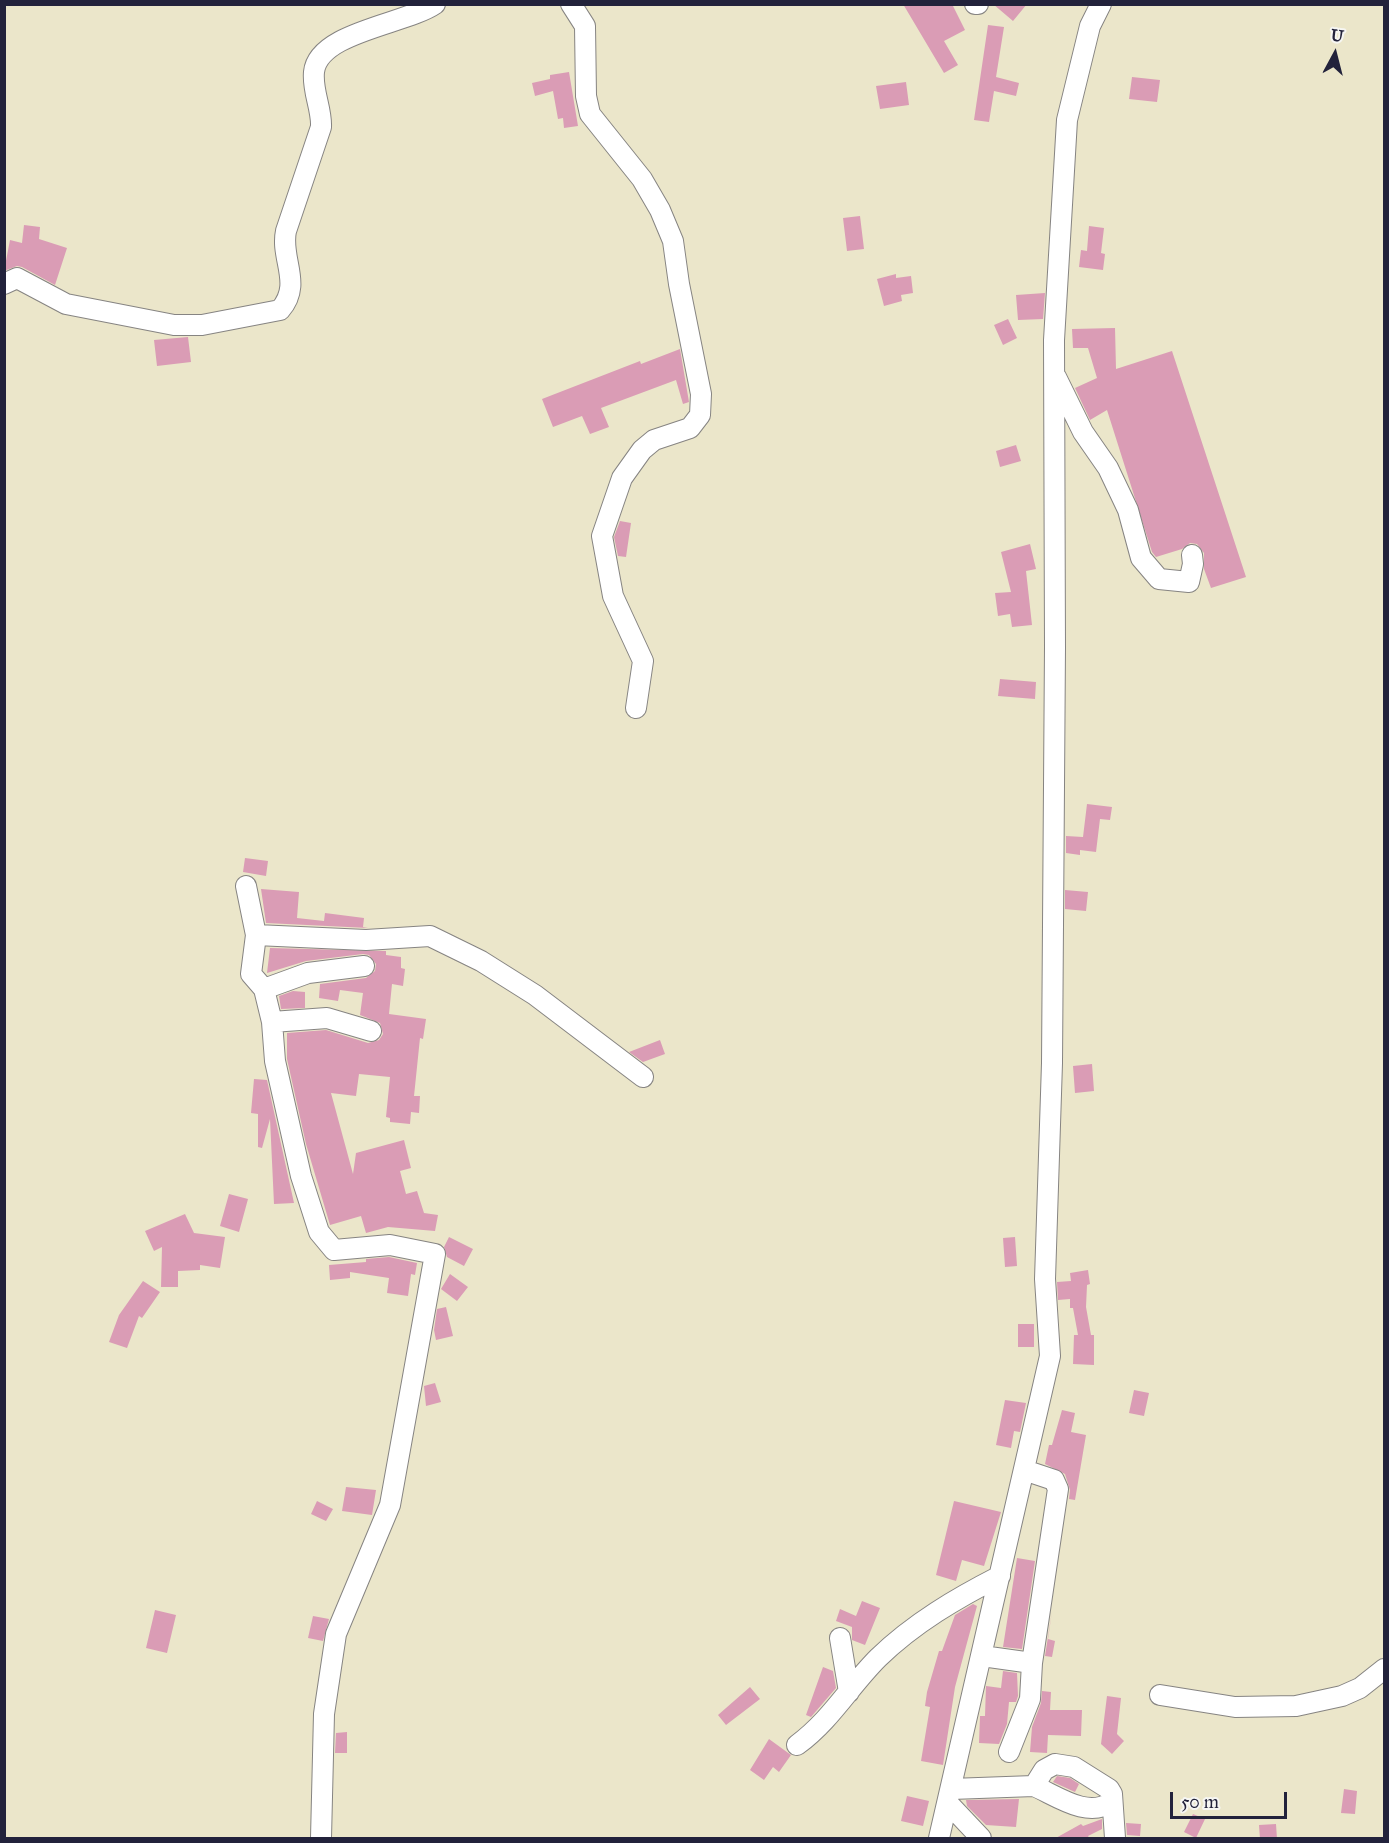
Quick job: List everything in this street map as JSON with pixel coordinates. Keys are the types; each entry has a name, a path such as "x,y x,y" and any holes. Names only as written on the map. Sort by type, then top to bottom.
{"street":[{"path":"4,284 17,278 66,304 189,326 280,310 290,294 292,282 285,247 286,231 321,127 322,117 314,79 318,60 333,44 435,4"},
{"path":"571,4 585,26 586,96 590,114 642,179 660,210 673,241 678,284 701,394 700,415 690,428 654,440 642,450 622,478 602,536 613,596 643,661 636,708"},
{"path":"939,1839 1050,1356 1045,1279 1052,1051 1055,647 1053,372 1067,120 1090,26 1101,4"},
{"path":"1053,372 1083,432 1108,468 1128,510 1141,558 1159,579 1189,582 1193,564 1192,555"},
{"path":"246,886 256,935 251,974 264,989 272,1022 274,1061 300,1176 319,1232 334,1250 390,1245 435,1254 390,1505 336,1634 324,1714 321,1839"},
{"path":"256,935 366,940 430,936 481,961 535,994 642,1077"},
{"path":"264,989 308,973 364,966"},
{"path":"272,1022 327,1018 371,1030"},
{"path":"1009,1752 1030,1699 1032,1664 1058,1489 1054,1480 1024,1470"},
{"path":"796,1745 820,1728 879,1658 948,1603 1000,1576"},
{"path":"840,1638 849,1692"},
{"path":"982,1656 1032,1664"},
{"path":"1160,1695 1235,1707 1296,1706 1342,1696 1360,1688 1384,1669"},
{"path":"1034,1786 1044,1770 1055,1764 1074,1767 1109,1789 1116,1839"},
{"path":"950,1796 1034,1786 1086,1808 1101,1809 1112,1802"},
{"path":"950,1796 981,1839"}],"building":[{"path":"903,4 952,4 965,30 944,41 958,65 944,73"},
{"path":"993,4 1027,4 1013,21"},
{"path":"988,25 1004,27 996,77 1019,83 1016,96 994,91 989,122 974,120"},
{"path":"569,72 578,126 564,128 563,118 558,119 553,91 535,96 532,83 550,79 550,75"},
{"path":"1132,77 1160,80 1157,102 1129,99"},
{"path":"906,82 909,105 880,109 876,86"},
{"path":"860,216 864,249 847,251 843,218"},
{"path":"24,225 40,227 39,239 67,248 55,285 22,267 17,266 4,271 10,240 22,243"},
{"path":"1089,226 1104,228 1101,253 1105,254 1103,270 1079,267 1081,250 1087,251"},
{"path":"896,274 896,278 911,276 913,293 901,295 902,301 884,306 877,279"},
{"path":"1045,293 1043,319 1018,320 1016,295"},
{"path":"1008,319 1017,338 1003,345 994,325"},
{"path":"1115,328 1116,369 1172,351 1246,577 1211,588 1204,569 1204,553 1197,544 1190,543 1182,549 1156,557 1152,552 1107,410 1090,420 1075,388 1097,378 1088,348 1073,348 1072,329"},
{"path":"188,337 191,362 157,366 154,340"},
{"path":"680,349 689,402 683,404 676,380 601,408 609,427 590,434 582,416 553,427 542,399 640,361 641,364"},
{"path":"1016,445 1021,461 1000,467 996,451"},
{"path":"620,521 631,523 626,557 618,556 614,537"},
{"path":"1030,544 1036,569 1026,571 1032,625 1012,627 1010,614 998,616 995,593 1011,592 1001,552"},
{"path":"1000,679 1036,682 1035,699 998,696"},
{"path":"1087,804 1112,807 1110,820 1100,819 1096,852 1080,850 1080,855 1066,853 1066,836 1083,837"},
{"path":"245,858 268,861 266,876 243,872"},
{"path":"261,889 299,892 297,918 324,921 325,913 364,918 363,927 368,928 266,923"},
{"path":"1065,890 1088,892 1086,911 1065,909"},
{"path":"270,948 386,951 386,955 401,957 401,968 405,969 403,986 392,984 389,1014 426,1019 423,1039 420,1038 414,1096 420,1096 419,1113 411,1112 410,1124 390,1122 390,1118 386,1117 390,1077 359,1074 356,1096 331,1093 353,1174 356,1153 404,1140 411,1168 400,1171 406,1194 417,1191 424,1213 438,1215 435,1231 388,1227 366,1233 361,1216 330,1225 306,1144 287,1059 287,1033 326,1030 368,1043 379,1040 383,1034 380,1023 360,1015 363,993 340,990 338,1001 319,998 320,984 366,978 375,971 376,964 369,955 363,954 306,961 267,973"},
{"path":"293,991 305,992 305,1008 281,1009 279,996"},
{"path":"660,1040 665,1054 643,1062 629,1052"},
{"path":"1092,1064 1094,1091 1075,1093 1073,1066"},
{"path":"254,1079 267,1080 294,1203 274,1204 270,1119 262,1148 258,1147 258,1114 251,1113"},
{"path":"229,1194 248,1199 239,1232 220,1226"},
{"path":"185,1214 194,1233 225,1237 220,1268 200,1265 200,1270 178,1271 178,1287 161,1287 162,1247 154,1251 145,1231"},
{"path":"449,1237 473,1249 464,1266 447,1257 444,1247"},
{"path":"1015,1237 1017,1266 1005,1267 1003,1238"},
{"path":"389,1257 417,1263 415,1275 411,1274 408,1296 387,1293 389,1278 350,1272 350,1278 330,1280 329,1265 366,1262 366,1259"},
{"path":"1088,1270 1090,1284 1087,1285 1086,1307 1091,1335 1094,1335 1094,1365 1073,1364 1074,1335 1078,1335 1073,1308 1070,1308 1070,1299 1058,1300 1057,1282 1071,1281 1070,1273"},
{"path":"450,1274 468,1287 457,1301 441,1289"},
{"path":"143,1281 160,1292 142,1318 139,1316 127,1348 109,1342 119,1315"},
{"path":"446,1307 453,1336 436,1340 434,1330 437,1309"},
{"path":"1018,1324 1034,1324 1034,1347 1018,1347"},
{"path":"435,1383 441,1402 426,1406 424,1386"},
{"path":"1134,1390 1149,1393 1144,1416 1129,1413"},
{"path":"1005,1400 1026,1403 1020,1432 1014,1431 1011,1448 996,1445"},
{"path":"1062,1410 1075,1413 1071,1432 1086,1435 1075,1500 1069,1499 1070,1490 1065,1474 1045,1464 1049,1445 1052,1445"},
{"path":"346,1487 376,1490 372,1515 342,1511"},
{"path":"317,1501 333,1509 326,1521 311,1514"},
{"path":"954,1501 1001,1512 984,1566 962,1560 956,1581 936,1575"},
{"path":"1017,1558 1035,1561 1022,1649 1003,1647"},
{"path":"862,1601 880,1608 865,1645 852,1640 852,1627 836,1621 840,1609 856,1616"},
{"path":"973,1604 977,1606 955,1687 943,1765 921,1761 930,1707 925,1706 927,1692 939,1651 942,1651 955,1615"},
{"path":"155,1610 176,1615 167,1653 146,1648"},
{"path":"1052,1611 1048,1639 1055,1641 1052,1657 1045,1656"},
{"path":"313,1616 329,1619 323,1641 308,1638"},
{"path":"823,1667 833,1671 836,1688 811,1717 806,1715"},
{"path":"1003,1671 1017,1673 1016,1702 1009,1702 1007,1724 999,1744 979,1743 980,1716 985,1716 986,1686 1001,1688"},
{"path":"750,1687 760,1699 726,1725 718,1715"},
{"path":"1042,1691 1051,1692 1050,1710 1082,1710 1081,1736 1048,1735 1047,1753 1030,1752 1032,1727 1041,1703"},
{"path":"1107,1696 1121,1698 1117,1734 1124,1741 1112,1754 1101,1744"},
{"path":"347,1732 347,1753 335,1753 336,1733"},
{"path":"769,1739 791,1755 779,1772 773,1767 764,1780 750,1770"},
{"path":"1057,1776 1070,1778 1079,1784 1075,1792 1053,1782"},
{"path":"1344,1789 1357,1791 1355,1814 1341,1813"},
{"path":"907,1796 929,1801 923,1826 901,1821"},
{"path":"1019,1799 1016,1827 986,1825 967,1806 966,1800"},
{"path":"1193,1814 1205,1819 1196,1838 1184,1832"},
{"path":"1102,1819 1102,1829 1088,1836 1090,1839 1054,1839 1081,1824 1083,1826"},
{"path":"1126,1823 1141,1824 1140,1836 1127,1835"},
{"path":"1276,1824 1277,1839 1260,1839 1259,1825"}]}
